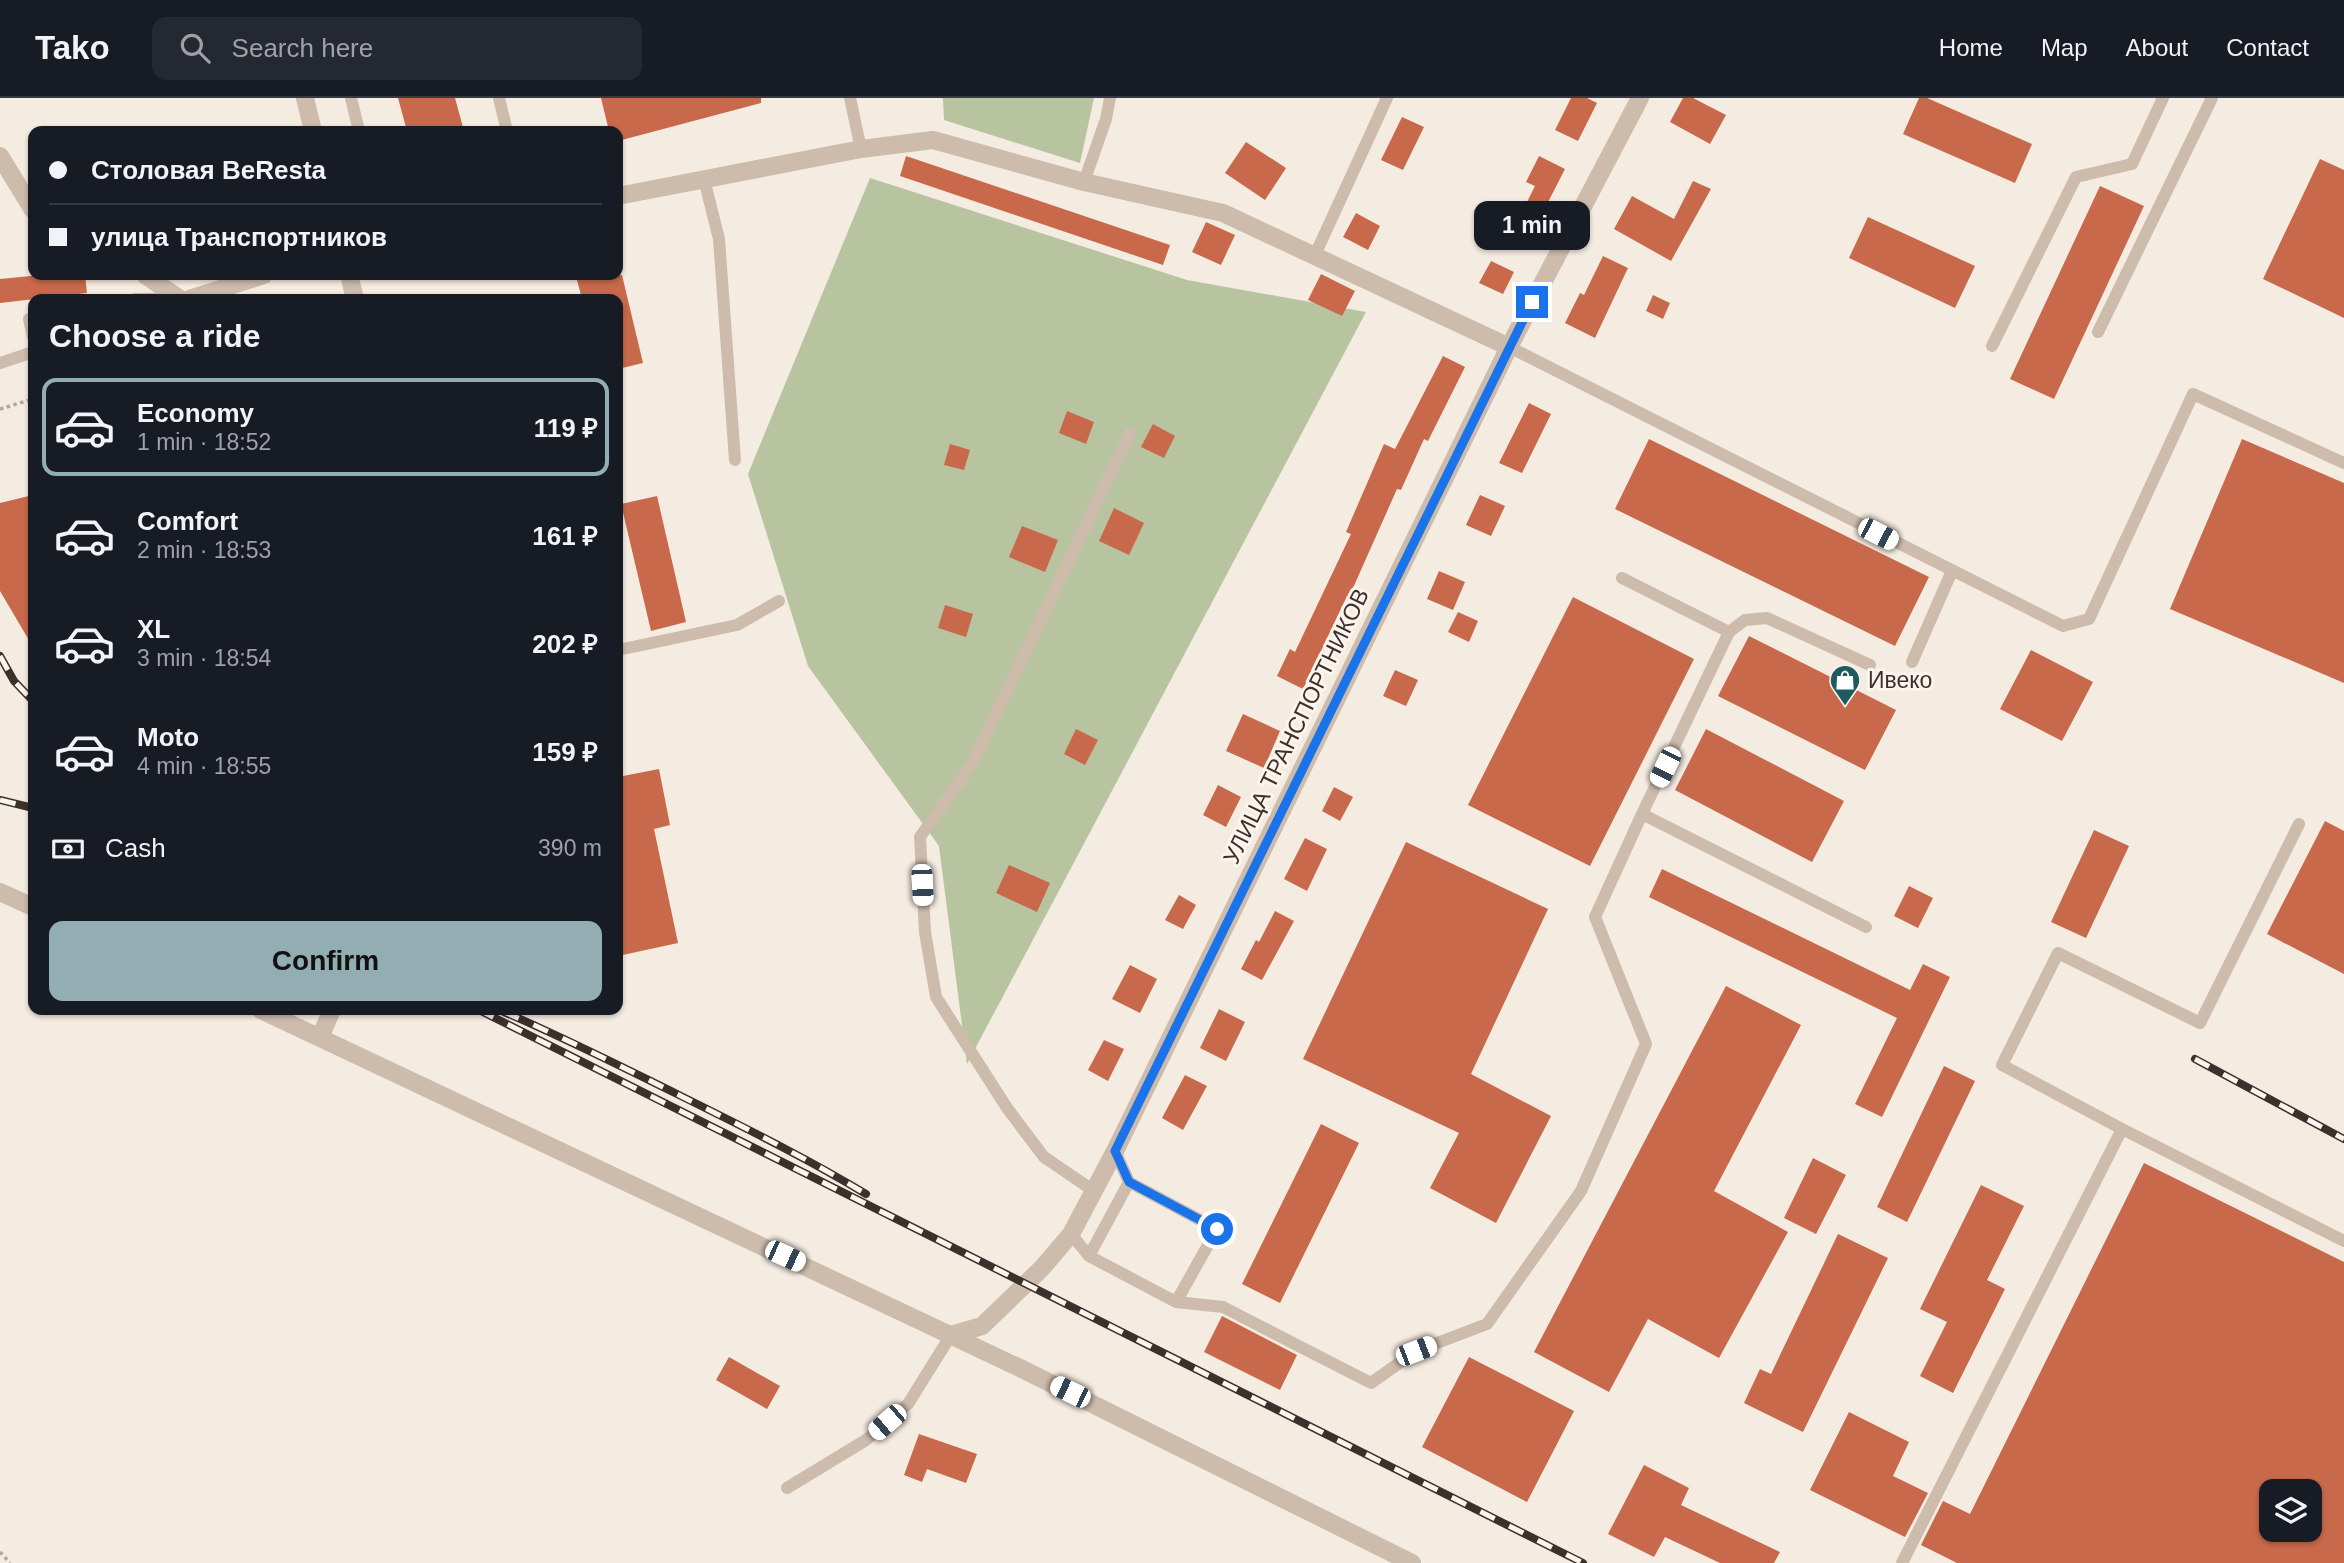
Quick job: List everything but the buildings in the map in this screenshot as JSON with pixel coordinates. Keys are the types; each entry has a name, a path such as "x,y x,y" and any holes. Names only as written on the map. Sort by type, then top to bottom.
{"street":[{"path":"305,98 312,126"},
{"name":"УЛИЦА ТРАНСПОРТНИКОВ","path":"951,1335 982,1326 1027,1284 1071,1234 1115,1151 1508,347 1640,98"},
{"path":"623,195 861,149 933,140 1084,182 1223,213 1508,347"},
{"path":"0,156 28,202"},
{"path":"152,280 173,294"},
{"path":"205,294 248,280"},
{"path":"0,892 28,905"},
{"path":"272,1015 1094,1403 1412,1563"},
{"path":"320,1037 330,1015"}],"lane":[{"path":"351,98 358,126"},
{"path":"499,98 506,126"},
{"path":"850,98 861,149"},
{"path":"1084,182 1106,119 1110,98"},
{"path":"1315,254 1387,98"},
{"path":"1992,346 2076,177 2132,164 2163,98"},
{"path":"2098,332 2212,98"},
{"path":"704,179 719,239 735,460"},
{"path":"1508,347 2063,626 2089,620 2193,394 2344,463"},
{"path":"0,363 28,354"},
{"path":"1094,1191 1044,1157 1007,1108 936,997 925,932 920,837 972,764 1130,433"},
{"path":"1912,662 1952,571"},
{"path":"1622,578 1729,632"},
{"path":"623,649 737,625 779,601"},
{"path":"1071,1234 1089,1256 1176,1302 1223,1307 1371,1383 1416,1351 1487,1324 1581,1191 1646,1044 1595,917 1729,632 1745,620 1767,618 1870,664"},
{"path":"1642,814 1866,927"},
{"path":"2299,824 2200,1023 2058,953 2001,1065 2344,1241"},
{"path":"1902,1563 2122,1129"},
{"path":"1115,1151 1129,1182 1217,1229 1176,1302"},
{"path":"1089,1256 1129,1182"},
{"path":"787,1488 866,1440 908,1404 951,1335"}],"path":[{"path":"0,409 28,401"},
{"path":"0,1552 10,1563"}],"green space":[{"path":"943,98 1094,98 1080,163 944,120"},
{"path":"870,178 1187,280 1366,312 967,1064 939,846 808,666 748,474"}],"railway":[{"path":"0,656 14,681 28,696"},
{"path":"0,800 28,807"},
{"path":"489,1015 1583,1563"},
{"path":"511,1015 725,1118 866,1194"},
{"path":"2195,1059 2344,1139"}],"place":[{"name":"Ивеко","path":"1845,707"}],"route":[{"path":"1217,1229 1129,1182 1115,1151 1532,302"}]}
